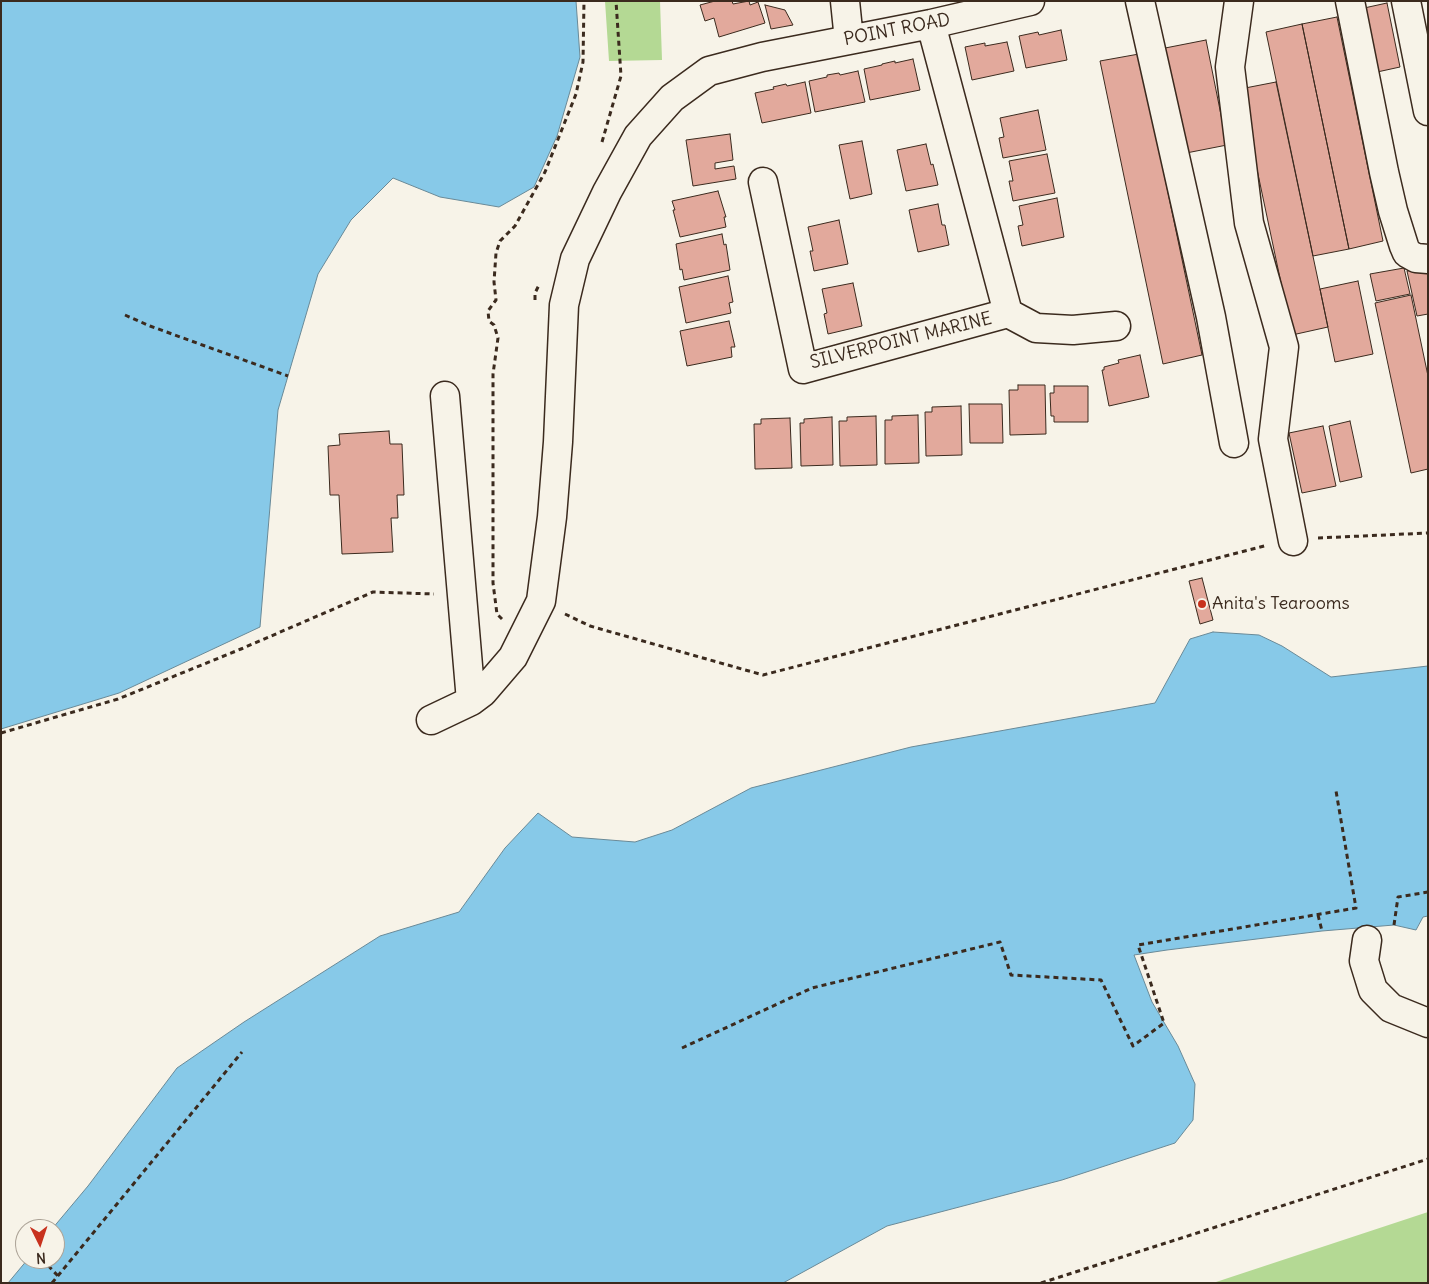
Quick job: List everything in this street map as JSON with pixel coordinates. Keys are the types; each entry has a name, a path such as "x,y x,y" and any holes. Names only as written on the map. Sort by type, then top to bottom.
{"street":[{"path":"844,1 849,40"},
{"name":"POINT ROAD","path":"431,720 470,701 483,692 514,657 541,601 552,518 558,442 564,305 575,259 607,192 638,136 672,98 709,71 762,57 931,24 1030,1"},
{"path":"1140,1 1211,317 1234,443"},
{"path":"1239,1 1230,67 1249,223 1284,347 1273,439 1293,541"},
{"path":"1350,1 1384,172 1404,246 1408,254 1416,258 1428,259"},
{"path":"1406,1 1428,112"},
{"name":"SILVERPOINT MARINE","path":"763,182 804,368 1008,313 931,24"},
{"path":"1008,313 1036,328 1073,330 1116,326"},
{"path":"445,396 470,701"},
{"path":"1367,940 1364,961 1374,990 1391,1008 1428,1023"}],"path":[{"path":"522,639 496,614 494,596 493,374 498,338 494,325 489,321 488,311 496,300 494,282 496,253 500,242 515,226 544,172 576,94 583,62 584,1"},
{"path":"125,315 150,326 288,376"},
{"path":"541,601 590,626 763,675 1262,546 1314,538 1428,533"},
{"path":"1,733 118,699 242,649 373,592 494,596"},
{"path":"682,1048 812,988 1000,942 1011,974 1101,980 1133,1046 1164,1023 1138,945 1356,908 1336,790"},
{"path":"1394,924 1398,897 1428,892"},
{"path":"1318,915 1322,931"},
{"path":"52,1283 242,1052"},
{"path":"1041,1283 1428,1159"},
{"path":"51,1269 58,1276"}],"green space":[{"path":"605,1 660,1 662,60 609,61"},
{"path":"1428,1212 1428,1283 1213,1283"}],"water":[{"path":"1,1 576,1 580,57 557,136 534,187 499,207 440,197 393,178 351,220 318,274 278,410 260,627 119,693 1,729"},
{"path":"1213,632 1259,635 1282,646 1331,677 1428,666 1428,916 1423,917 1416,930 1394,925 1322,931 1134,955 1152,1002 1178,1046 1195,1084 1193,1120 1175,1143 1062,1180 887,1226 783,1283 8,1283 20,1269 65,1269 65,1219 60,1219 88,1186 177,1068 244,1022 380,936 459,912 505,848 538,813 572,837 635,842 672,830 751,788 911,747 1155,703 1190,639"}],"building":[{"path":"715,1 732,1 733,4 749,1 750,5 758,2 765,23 719,37 714,18 705,21 700,5"},
{"path":"1387,3 1400,67 1368,74 1355,10"},
{"path":"765,5 785,10 793,25 771,29"},
{"path":"1337,17 1383,241 1349,249 1302,24"},
{"path":"1302,24 1349,249 1313,256 1266,32"},
{"path":"1061,30 1067,60 1026,68 1019,36 1038,32 1039,35"},
{"path":"1206,40 1227,145 1176,155 1155,50"},
{"path":"1007,42 1014,71 972,80 965,47 985,43 985,46"},
{"path":"1139,54 1202,355 1163,364 1100,61"},
{"path":"913,59 920,90 870,100 864,69 895,61 895,63"},
{"path":"858,71 865,102 815,112 809,81 827,77 827,75 839,73 840,75"},
{"path":"805,82 811,113 762,123 755,93 786,84 787,86"},
{"path":"1276,82 1328,327 1292,335 1240,89"},
{"path":"1038,110 1046,150 1003,158 999,138 1004,137 1000,118"},
{"path":"730,134 733,160 715,163 715,169 734,166 736,179 693,186 686,140"},
{"path":"862,141 872,194 850,199 839,145"},
{"path":"926,144 938,185 906,191 897,150"},
{"path":"1047,154 1055,193 1013,201 1009,181 1013,181 1009,161"},
{"path":"718,191 726,217 724,217 726,227 680,237 672,201"},
{"path":"1057,198 1064,237 1022,246 1018,226 1023,225 1019,206"},
{"path":"938,204 942,225 945,225 949,245 918,252 909,210"},
{"path":"839,220 848,264 814,271 810,251 813,251 808,227"},
{"path":"722,234 724,245 726,244 730,270 684,280 682,269 680,270 676,244"},
{"path":"1428,267 1428,314 1417,316 1407,271"},
{"path":"1404,268 1410,294 1376,301 1370,274"},
{"path":"728,276 733,302 729,303 731,313 686,323 679,287"},
{"path":"1358,281 1373,354 1335,362 1320,289"},
{"path":"853,283 862,326 828,334 824,314 827,313 822,289"},
{"path":"1411,295 1428,376 1428,469 1411,473 1375,303"},
{"path":"729,321 735,347 731,347 732,357 687,366 680,331"},
{"path":"1140,355 1149,397 1109,406 1102,370 1104,370 1104,367 1119,363 1118,360"},
{"path":"1018,385 1045,385 1046,434 1010,435 1009,390 1018,390"},
{"path":"1054,386 1088,386 1088,422 1054,422 1054,416 1051,416 1050,393 1054,393"},
{"path":"969,404 1002,404 1003,443 970,443"},
{"path":"961,406 962,455 926,456 925,412 932,412 932,407"},
{"path":"918,415 919,463 885,464 885,420 892,420 892,416"},
{"path":"876,416 877,465 840,466 839,421 847,421 847,417"},
{"path":"832,417 833,465 801,466 800,423 804,423 804,419"},
{"path":"790,418 792,468 755,469 754,424 761,424 761,419"},
{"path":"1350,421 1362,477 1340,482 1329,426"},
{"path":"1323,426 1336,486 1302,493 1289,433"},
{"path":"389,431 390,444 402,444 404,495 397,495 398,518 391,518 393,552 342,554 339,495 330,495 328,446 340,445 339,434"},
{"name":"Anita's Tearooms","path":"1202,578 1213,620 1200,624 1189,581"}],"place":[{"name":"Anita's Tearooms","path":"1202,604"}]}
